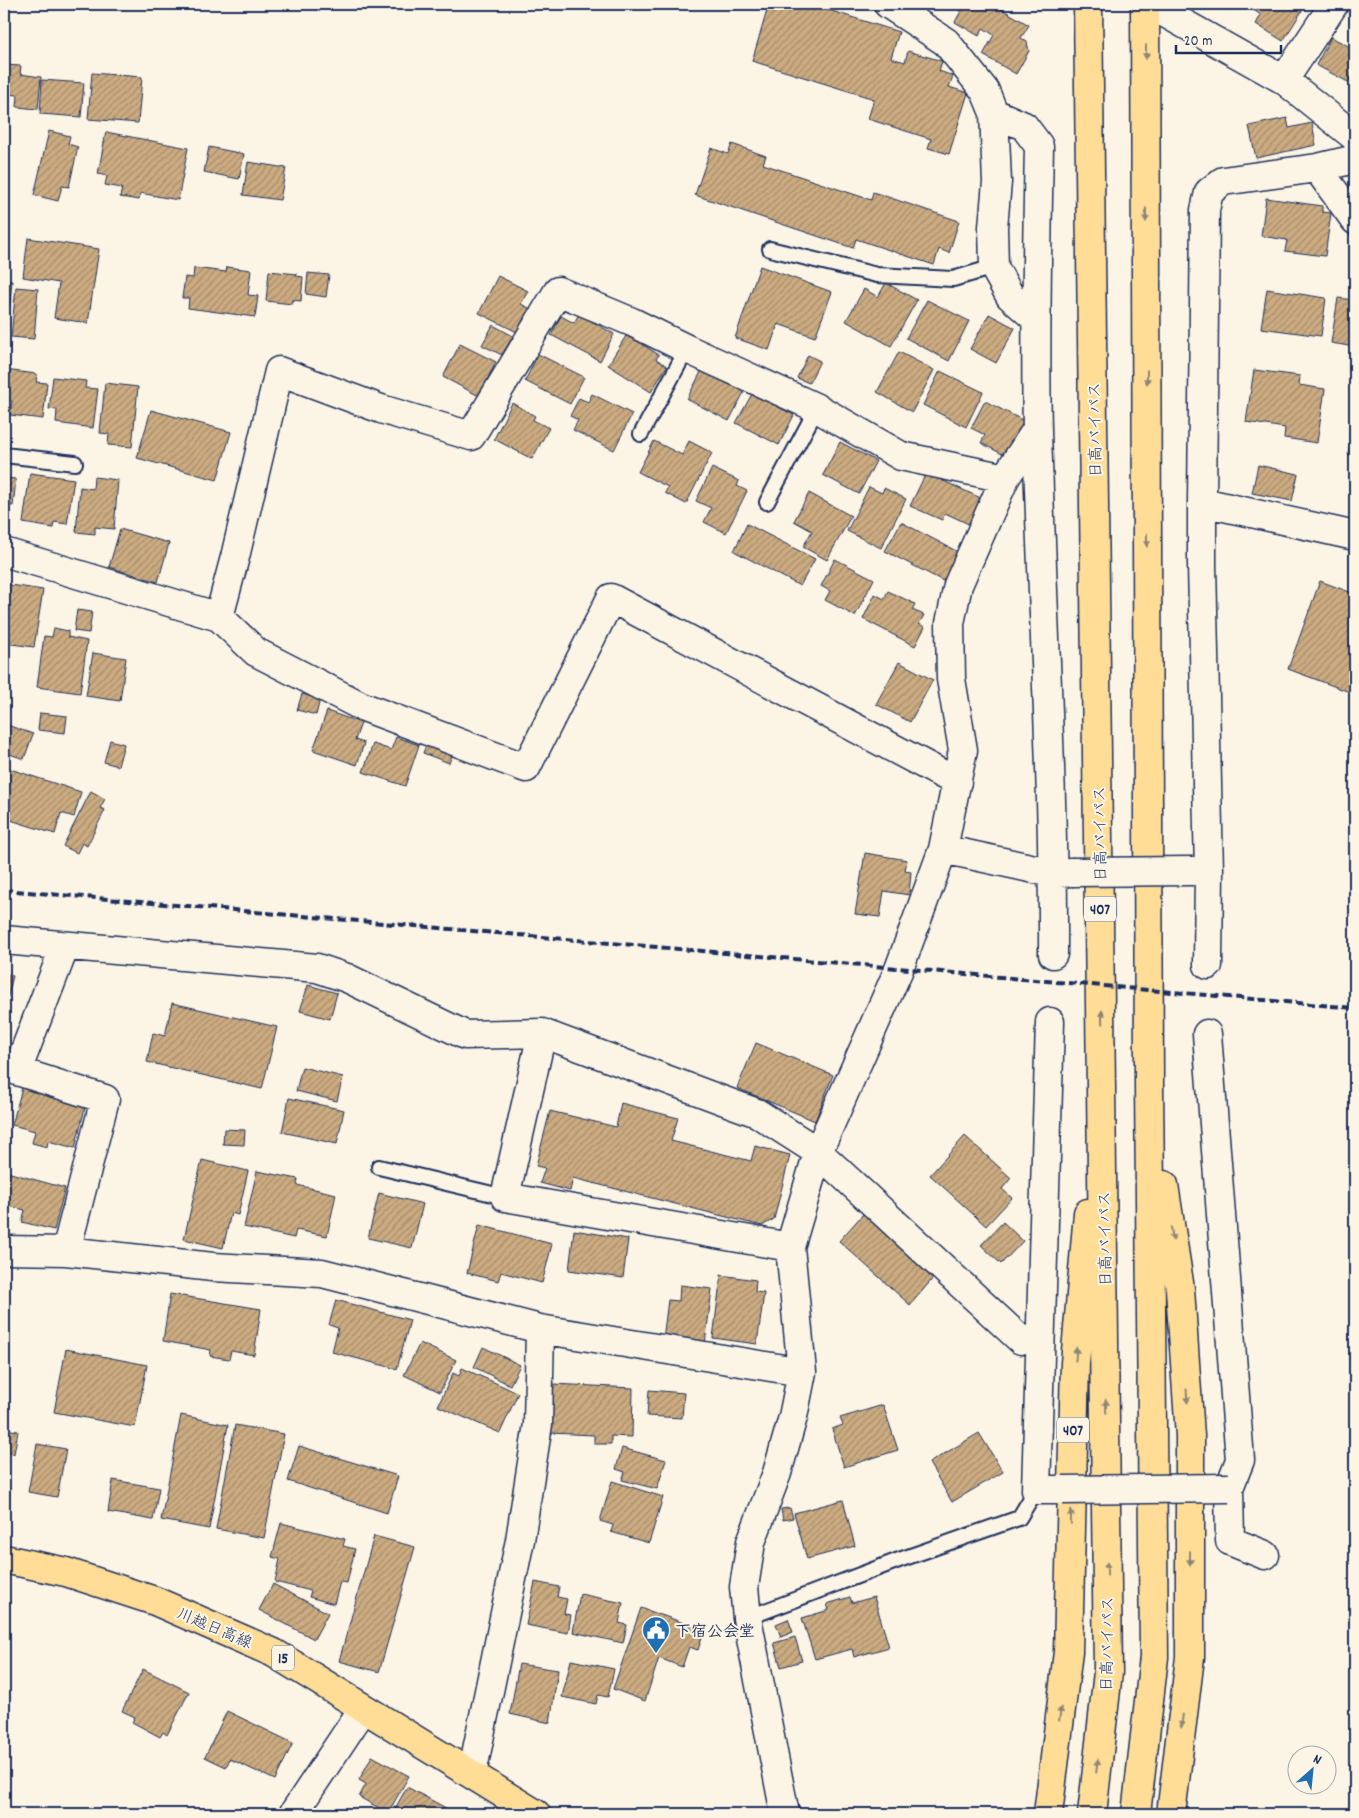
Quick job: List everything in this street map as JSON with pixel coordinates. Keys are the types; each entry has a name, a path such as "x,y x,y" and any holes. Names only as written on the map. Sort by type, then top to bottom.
{"main road":[{"name":"日高バイパス","path":"1088,4 1102,1046 1108,1672 1092,1814"},
{"path":"1136,1814 1154,1657 1149,1082 1145,4"},
{"name":"407","path":"1048,1814 1068,1652 1075,1363 1102,1046"},
{"path":"1149,1082 1180,1289 1190,1436 1190,1657 1171,1814"},
{"name":"川越日高線","path":"4,1559 66,1572 155,1601 274,1653 536,1814"}],"street":[{"path":"888,4 946,42 985,91 994,113 996,182 993,227 994,268 1010,296 1036,319"},
{"path":"1150,4 1284,80 1355,137"},
{"path":"1284,80 1334,4"},
{"path":"994,113 1024,126 1039,146 1036,319 1037,429 1063,872 1053,954"},
{"path":"1208,965 1201,871 1205,210 1210,192 1223,181 1317,168 1355,159"},
{"path":"1317,168 1355,220"},
{"path":"219,617 279,371 381,409 471,436 558,291 632,322 817,408 901,456 1005,478"},
{"path":"785,1814 747,1618 744,1588 752,1542 780,1464 793,1417 802,1372 790,1248 818,1152 899,969 943,849 963,750 951,679 950,623 958,585 1005,478 1037,429"},
{"path":"1202,502 1355,536"},
{"path":"4,552 219,617 256,652 361,706 526,768 611,598 957,782"},
{"path":"943,849 1063,872 1201,871"},
{"path":"4,940 317,968 347,978 465,1035 542,1033 757,1113 818,1152 1021,1340"},
{"path":"65,946 16,1071 105,1099 66,1251"},
{"path":"1050,1022 1036,1490 1229,1488"},
{"path":"542,1033 505,1197 790,1248"},
{"path":"1207,1034 1240,1460 1229,1488 1230,1541 1265,1555"},
{"path":"4,1250 66,1251 213,1267 322,1273 540,1330 802,1372"},
{"path":"472,1774 522,1530 538,1424 540,1330"},
{"path":"293,1814 363,1709"}],"lane":[{"path":"770,249 876,275 953,279 994,268"},
{"path":"641,434 687,349"},
{"path":"767,502 817,408"},
{"path":"4,455 75,463"},
{"path":"379,1167 505,1197"},
{"path":"747,1618 899,1560 1018,1518 1036,1490"}],"building":[{"path":"769,4 817,4 816,6 899,32 891,58 905,62 908,51 942,61 939,71 953,76 949,87 968,93 949,154 928,148 931,139 868,119 874,99 752,61"},
{"path":"965,4 993,4 1029,25 1021,38 1027,42 1029,51 1016,74 983,55 994,35 983,28 979,36 955,22"},
{"path":"1256,4 1290,4 1302,11 1283,41 1256,24 1261,15 1252,9"},
{"path":"1331,37 1352,48 1355,45 1355,77 1352,75 1348,82 1316,65"},
{"path":"4,65 21,66 20,74 41,77 38,109 17,107 18,95 4,94"},
{"path":"92,73 142,77 138,123 88,119"},
{"path":"42,80 84,83 81,117 40,114"},
{"path":"1287,118 1289,128 1312,123 1316,145 1256,158 1249,126"},
{"path":"49,131 70,136 68,144 78,147 69,187 62,186 58,201 34,195"},
{"path":"106,132 188,148 178,200 140,193 139,200 120,197 122,188 105,185 107,176 98,174"},
{"path":"732,144 766,156 763,164 871,200 873,192 959,221 949,253 939,249 934,265 856,239 853,248 695,195 711,148 728,154"},
{"path":"209,147 244,154 239,179 204,172"},
{"path":"248,162 286,168 280,200 243,195"},
{"path":"1266,198 1322,206 1322,212 1331,213 1325,256 1285,251 1287,240 1261,236"},
{"path":"28,238 99,249 88,323 54,318 59,283 23,277"},
{"path":"760,266 832,292 815,337 778,324 769,350 735,338"},
{"path":"227,267 251,270 248,295 258,296 255,317 188,308 189,298 182,298 185,277 193,278 194,268 226,272"},
{"path":"269,271 297,274 296,276 303,277 301,301 292,300 292,304 266,301"},
{"path":"308,273 329,275 326,297 306,294"},
{"path":"498,276 528,291 521,304 529,308 517,332 479,313"},
{"path":"4,280 12,281 6,345 4,345"},
{"path":"886,283 917,300 891,346 846,321 864,289 878,297"},
{"path":"16,287 38,289 34,339 11,337"},
{"path":"1267,289 1326,298 1321,336 1261,328"},
{"path":"1338,298 1355,300 1355,347 1331,343"},
{"path":"927,300 969,321 949,361 906,338"},
{"path":"579,314 614,334 600,361 551,335 561,316 574,323"},
{"path":"989,314 1015,328 996,363 970,349"},
{"path":"493,325 513,336 502,355 482,345"},
{"path":"629,331 645,341 643,345 659,355 656,359 667,366 651,392 608,365"},
{"path":"460,344 496,362 479,396 443,377"},
{"path":"899,352 934,370 912,412 877,392"},
{"path":"538,354 584,377 570,404 525,381"},
{"path":"808,355 820,361 809,383 797,378"},
{"path":"4,370 37,374 36,382 47,383 43,419 10,415 12,401 4,400"},
{"path":"702,370 744,392 729,421 687,399"},
{"path":"1254,370 1300,376 1299,385 1325,389 1317,443 1284,438 1285,428 1246,422"},
{"path":"940,371 983,392 966,427 923,405"},
{"path":"53,377 86,381 85,388 98,389 93,428 56,423 57,410 49,409"},
{"path":"105,383 138,387 132,447 108,445 109,434 100,433"},
{"path":"592,394 632,414 614,450 573,430 578,420 570,416 579,398 588,402"},
{"path":"752,394 794,415 779,445 736,423"},
{"path":"985,401 1026,422 1008,457 981,443 985,435 971,428"},
{"path":"512,403 535,416 533,420 549,428 532,459 494,439"},
{"path":"151,410 231,432 217,480 137,458"},
{"path":"1355,419 1355,456 1348,454"},
{"path":"654,441 682,455 689,441 712,453 686,504 665,493 668,487 638,472"},
{"path":"840,442 876,461 859,494 823,475"},
{"path":"1258,465 1298,474 1292,501 1252,493"},
{"path":"712,468 739,481 737,486 747,491 726,533 704,522 711,508 696,501"},
{"path":"30,473 74,479 67,524 54,522 53,528 23,523"},
{"path":"926,473 985,500 973,526 945,513 942,520 910,506"},
{"path":"94,477 118,480 114,529 95,527 95,534 76,532 80,487 93,489"},
{"path":"4,478 16,479 13,506 4,505"},
{"path":"869,487 882,493 884,488 906,499 881,548 847,531"},
{"path":"809,493 851,516 827,560 803,547 812,531 794,521"},
{"path":"901,522 960,553 945,582 885,551"},
{"path":"747,524 815,559 800,586 734,551"},
{"path":"120,529 169,543 158,582 109,567"},
{"path":"835,559 874,579 855,616 825,600 830,591 821,586"},
{"path":"1320,581 1355,594 1355,694 1288,669"},
{"path":"4,584 43,590 34,647 4,643"},
{"path":"888,591 915,604 912,610 924,615 919,624 925,627 915,646 863,619 875,594 884,599"},
{"path":"77,610 92,612 89,633 74,631"},
{"path":"54,628 68,631 68,637 87,641 80,693 37,687 44,636 52,637"},
{"path":"93,653 126,658 120,701 86,696"},
{"path":"899,662 933,680 910,722 876,704"},
{"path":"302,694 320,699 316,715 297,710"},
{"path":"327,711 361,723 355,740 364,743 357,765 313,750"},
{"path":"40,713 67,716 65,733 38,730"},
{"path":"4,724 33,734 24,759 4,752"},
{"path":"396,737 419,745 405,786 363,772 373,744 391,750"},
{"path":"429,738 455,748 449,763 423,753"},
{"path":"110,740 124,744 118,766 104,762"},
{"path":"4,767 81,792 74,817 61,813 55,834 4,818 6,801 4,800"},
{"path":"91,791 105,799 100,808 105,810 87,846 82,843 77,853 63,846"},
{"path":"865,853 907,860 905,871 911,872 909,895 884,891 880,917 855,914"},
{"path":"4,974 13,976 5,1008 4,1008"},
{"path":"308,985 337,993 330,1019 300,1011"},
{"path":"172,1003 277,1027 262,1089 147,1062 153,1033 165,1036"},
{"path":"756,1043 833,1075 815,1121 737,1088"},
{"path":"302,1067 343,1077 337,1101 296,1091"},
{"path":"4,1081 10,1083 4,1104"},
{"path":"22,1088 86,1104 75,1148 48,1141 47,1147 32,1143 35,1131 12,1125"},
{"path":"289,1098 344,1110 337,1144 282,1132"},
{"path":"621,1103 678,1118 671,1141 751,1161 755,1146 790,1155 774,1219 762,1226 573,1178 570,1191 540,1183 545,1168 536,1166 550,1111 616,1127"},
{"path":"224,1129 245,1130 244,1145 223,1144"},
{"path":"965,1136 1011,1178 1002,1189 1012,1198 986,1226 930,1175"},
{"path":"202,1160 248,1171 238,1215 231,1213 223,1248 184,1239"},
{"path":"257,1171 298,1179 297,1185 336,1194 327,1236 296,1230 294,1238 244,1227"},
{"path":"7,1172 65,1188 54,1230 22,1222 25,1210 4,1205 4,1183"},
{"path":"379,1193 423,1204 412,1248 368,1238"},
{"path":"864,1213 935,1276 910,1305 839,1241"},
{"path":"1003,1222 1023,1241 1001,1264 981,1245"},
{"path":"479,1225 552,1244 542,1283 501,1272 498,1281 467,1273"},
{"path":"574,1230 628,1239 623,1278 569,1270"},
{"path":"721,1275 756,1280 755,1292 764,1293 757,1344 713,1338"},
{"path":"680,1285 712,1289 705,1344 663,1339 668,1300 679,1301"},
{"path":"170,1294 261,1309 254,1355 231,1351 229,1359 210,1356 211,1350 163,1341"},
{"path":"336,1300 410,1320 397,1369 332,1352 338,1328 329,1325"},
{"path":"420,1343 456,1360 440,1392 404,1375"},
{"path":"483,1347 520,1365 510,1385 474,1367"},
{"path":"66,1349 147,1365 135,1427 54,1412"},
{"path":"462,1368 518,1393 500,1433 438,1406 453,1373 459,1376"},
{"path":"553,1384 633,1388 632,1437 611,1436 611,1444 594,1444 594,1435 550,1433"},
{"path":"649,1390 684,1393 682,1418 647,1416"},
{"path":"883,1405 898,1450 844,1467 832,1429 843,1425 840,1418"},
{"path":"181,1415 228,1425 209,1529 161,1520"},
{"path":"235,1425 284,1434 264,1538 216,1529"},
{"path":"4,1429 18,1431 14,1454 4,1452"},
{"path":"979,1433 1003,1472 952,1502 929,1463"},
{"path":"37,1444 66,1449 57,1497 28,1492"},
{"path":"299,1446 398,1476 387,1513 288,1481"},
{"path":"622,1448 666,1460 657,1489 622,1480 625,1472 616,1469"},
{"path":"113,1480 159,1488 153,1520 108,1512"},
{"path":"612,1481 663,1497 649,1543 611,1532 613,1525 600,1521"},
{"path":"843,1500 855,1546 807,1559 794,1513"},
{"path":"790,1508 793,1518 783,1520 781,1509"},
{"path":"281,1523 345,1539 343,1546 355,1549 347,1583 340,1582 334,1604 309,1597 311,1591 275,1582 280,1559 272,1557"},
{"path":"374,1536 415,1547 379,1672 339,1661"},
{"path":"535,1582 559,1587 557,1597 567,1599 564,1614 571,1615 568,1633 526,1625"},
{"path":"273,1584 328,1613 314,1639 259,1610"},
{"path":"580,1594 623,1603 619,1623 627,1625 623,1643 573,1632"},
{"path":"850,1597 852,1603 874,1597 889,1647 854,1657 852,1649 815,1659 802,1618 829,1610 827,1604"},
{"name":"下宿公会堂","path":"641,1608 704,1630 698,1650 689,1647 682,1667 659,1658 645,1701 613,1689"},
{"path":"788,1619 793,1632 781,1637 776,1624"},
{"path":"795,1637 802,1661 781,1667 774,1643"},
{"path":"571,1660 614,1669 608,1697 598,1695 596,1704 562,1697"},
{"path":"519,1664 558,1670 550,1723 510,1714"},
{"path":"143,1669 189,1692 167,1735 163,1732 160,1737 132,1722 135,1717 122,1711"},
{"path":"227,1711 293,1743 275,1780 230,1759 226,1767 205,1757"},
{"path":"372,1756 409,1776 388,1813 359,1797 366,1784 359,1780"},
{"path":"407,1787 457,1814 392,1814"}],"railway":[{"path":"4,890 1355,1008"}],"place":[{"name":"下宿公会堂","path":"656,1654"}]}
